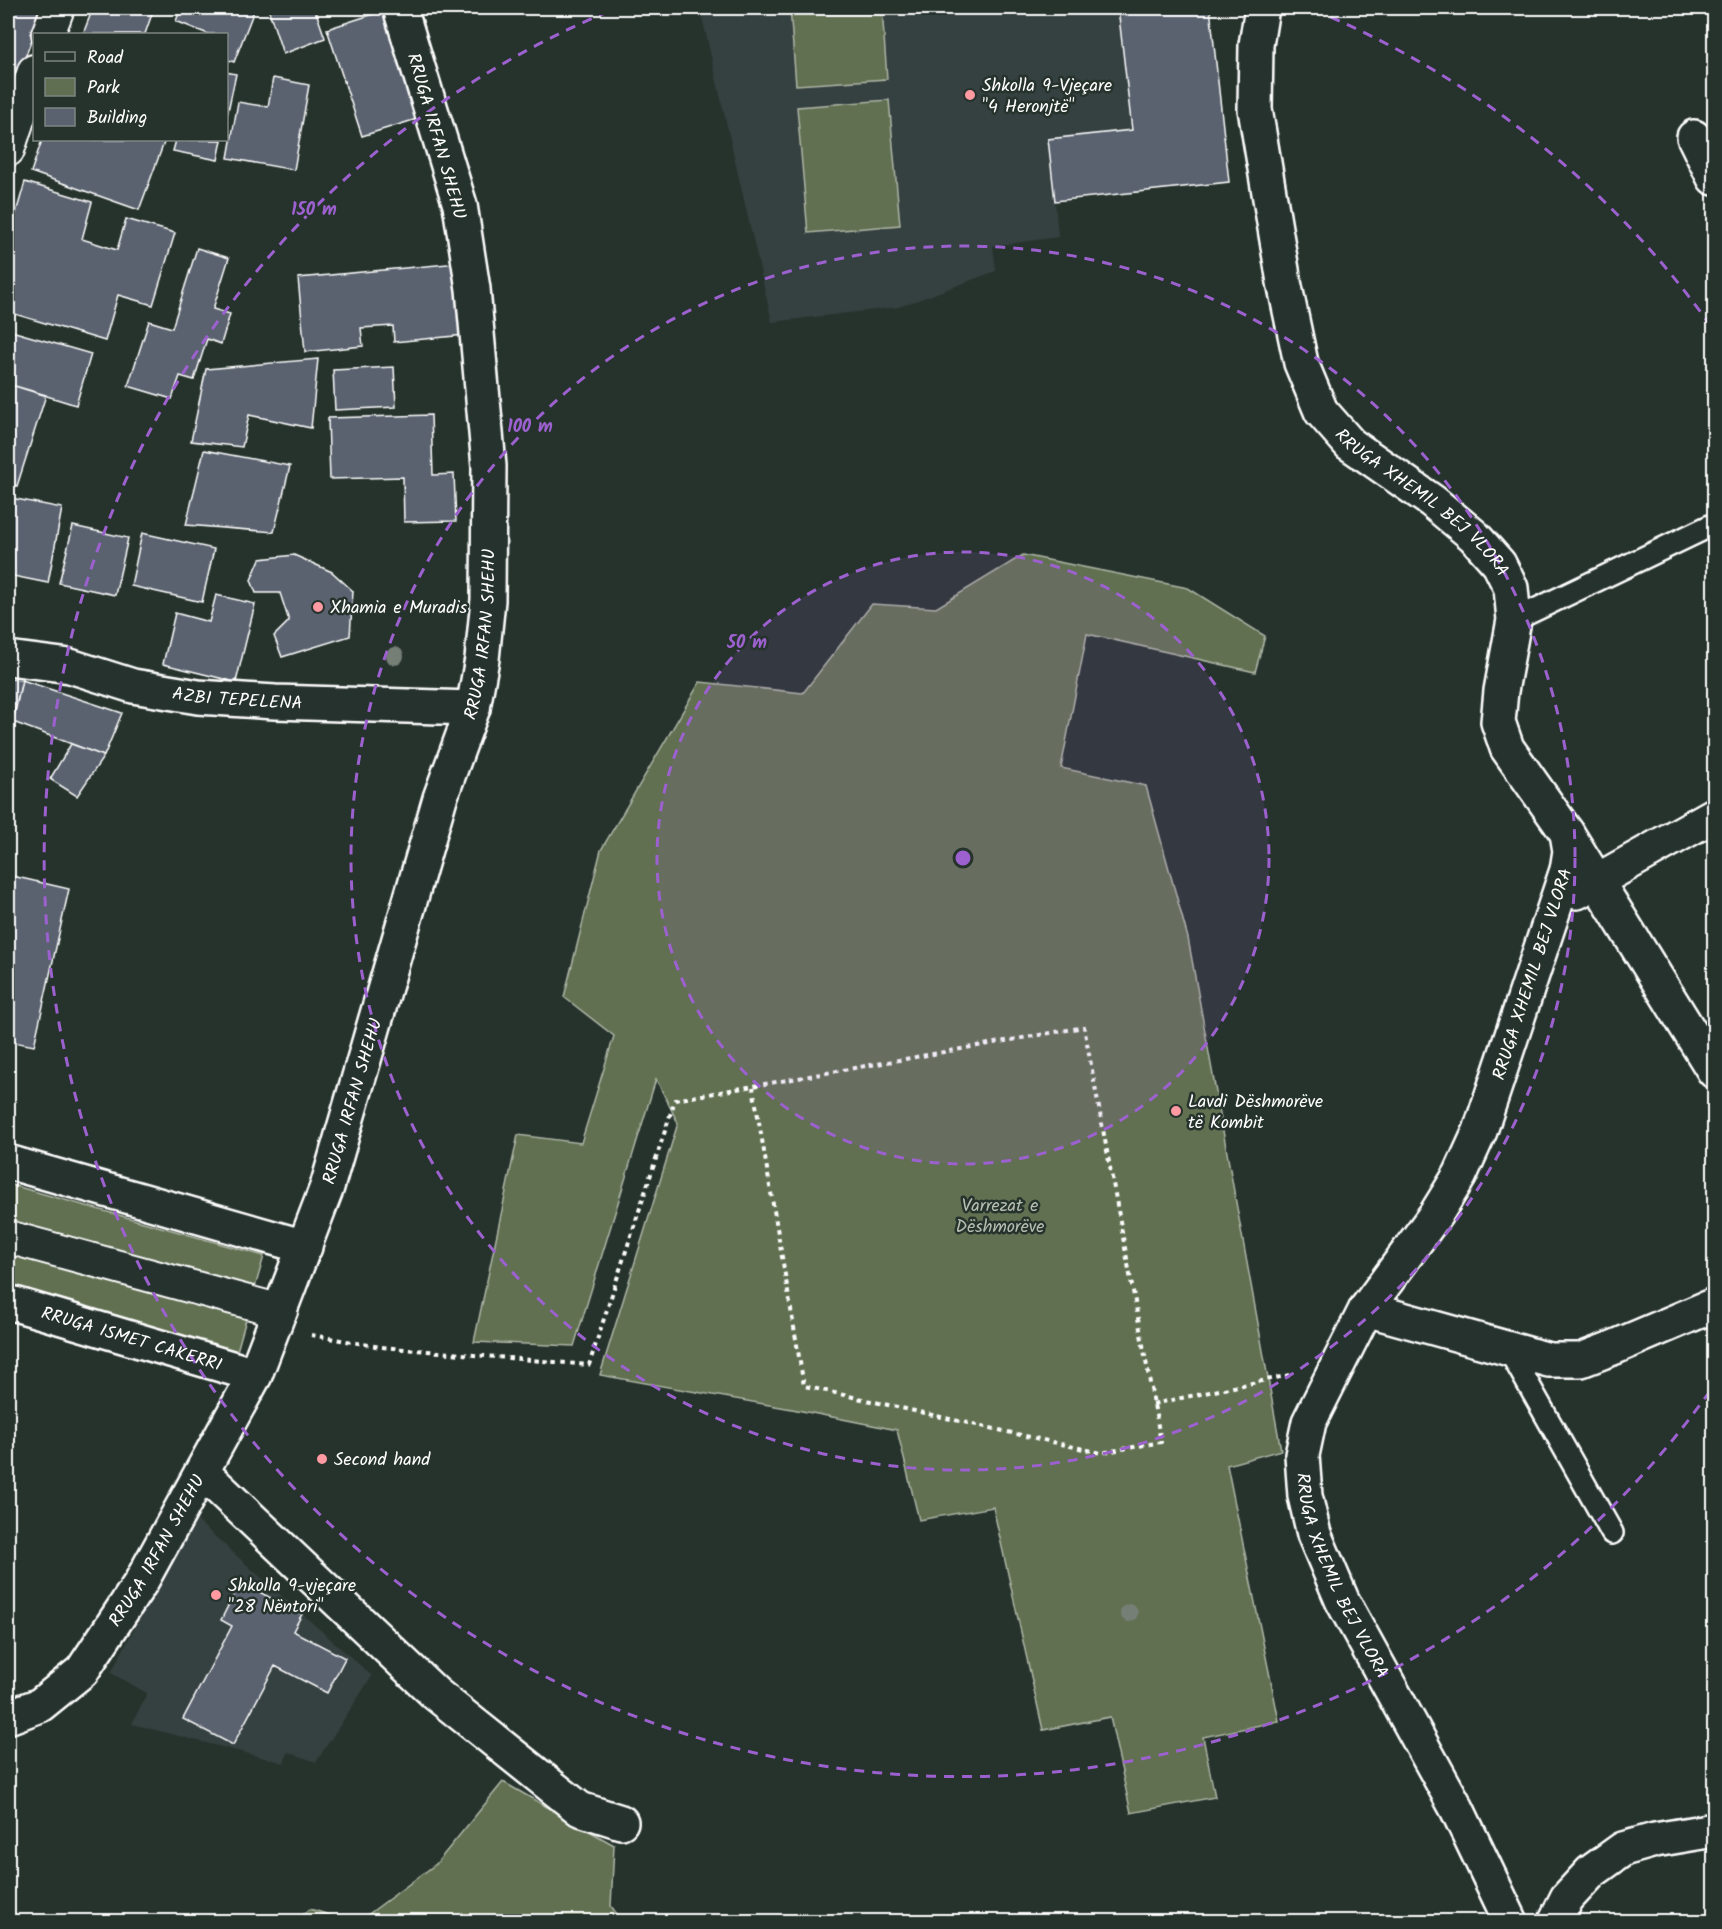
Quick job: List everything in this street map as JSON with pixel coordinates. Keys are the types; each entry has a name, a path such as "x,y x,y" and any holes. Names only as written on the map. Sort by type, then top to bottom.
{"street":[{"path":"48,33 58,8"},
{"name":"RRUGA IRFAN SHEHU","path":"8,1717 40,1705 82,1671 141,1582 255,1375 327,1187 440,798 473,708 482,659 488,600 489,477 473,289 460,205 400,8"},
{"name":"RRUGA XHEMIL BEJ VLORA","path":"1262,8 1256,45 1255,109 1284,282 1301,363 1321,411 1350,444 1432,501 1474,536 1499,564 1511,588 1514,620 1501,691 1498,722 1507,748 1567,833 1570,851 1499,1078 1480,1131 1465,1164 1436,1214 1365,1309 1309,1422 1302,1455 1305,1496 1314,1534 1342,1600 1457,1809 1511,1922"},
{"path":"8,150 14,102 33,72"},
{"path":"1694,137 1714,178"},
{"name":"AZBI TEPELENA","path":"8,658 70,666 134,686 198,697 275,702 473,708"},
{"path":"1554,905 1714,815"},
{"path":"1567,833 1714,1071"},
{"path":"8,1162 305,1247"},
{"path":"8,1237 277,1320"},
{"name":"RRUGA ISMET CAKERRI","path":"8,1302 255,1375"},
{"path":"1365,1309 1549,1360 1581,1360 1714,1305"},
{"path":"202,1472 436,1695 580,1809 621,1821"},
{"path":"1555,1922 1567,1898 1591,1872 1623,1849 1655,1840 1714,1830"}],"lane":[{"path":"1514,620 1714,524"},
{"path":"1509,1350 1612,1533"}],"path":[{"path":"277,1320 381,1347 589,1365 675,1100 1084,1028 1161,1442 1101,1453 804,1386 753,1087"},
{"path":"1153,1404 1338,1365"}],"shaded area":[{"name":"Shkolla 9-Vjeçare \"4 Heronjtë\"","path":"700,8 1210,8 1229,182 1055,201 1058,237 993,246 996,271 899,307 772,322"},
{"name":"Shkolla 9-vjeçare \"28 Nëntori\"","path":"193,1517 372,1676 316,1762 288,1752 284,1763 132,1724 147,1693 111,1673"}],"green space":[{"path":"790,8 882,8 887,79 796,85"},
{"path":"889,100 900,225 808,233 797,107"},
{"name":"Varrezat e Dëshmorëve","path":"1023,555 1188,588 1265,636 1255,672 1087,634 1061,768 1146,786 1188,938 1281,1450 1227,1465 1279,1721 1203,1737 1215,1797 1131,1813 1110,1717 1043,1730 993,1507 919,1520 897,1430 600,1375 678,1123 656,1079 574,1346 474,1342 518,1135 581,1143 614,1036 564,997 601,850 700,682 803,693 872,604 936,608"},
{"path":"8,1184 264,1256 237,1351 8,1286"},
{"path":"503,1782 614,1845 611,1906 622,1921 358,1922 436,1864"},
{"path":"310,1909 349,1921 295,1921"}],"building":[{"path":"8,8 44,8 16,81 8,77"},
{"path":"93,8 154,8 145,33 83,33"},
{"path":"181,8 255,8 234,62 228,60 228,33 206,33 176,21"},
{"path":"268,8 334,8 316,12 325,38 283,54"},
{"path":"1118,8 1210,8 1229,182 1055,201 1048,139 1132,130"},
{"path":"386,10 420,118 362,136 327,29"},
{"path":"228,72 236,74 228,111"},
{"path":"273,78 309,85 294,170 228,158 238,102 268,107"},
{"path":"42,141 165,141 139,210 31,172"},
{"path":"176,141 222,141 218,160 173,151"},
{"path":"25,182 92,202 82,239 117,250 126,219 175,233 153,305 118,295 105,341 8,312 8,240"},
{"path":"197,248 229,258 213,309 230,314 221,344 207,339 194,380 180,376 172,399 128,386 149,321 172,328"},
{"path":"458,263 465,335 394,342 393,326 361,328 363,346 305,352 298,278"},
{"path":"8,330 91,354 76,405 8,384"},
{"path":"318,359 311,428 249,415 242,447 191,441 206,369"},
{"path":"394,367 396,407 335,410 333,370"},
{"path":"8,384 46,395 17,486 8,483"},
{"path":"431,415 433,475 454,474 456,521 404,522 403,477 330,479 328,418"},
{"path":"204,450 290,466 274,532 186,525"},
{"path":"11,498 62,508 48,583 8,575 8,516"},
{"path":"73,526 128,538 115,595 59,583"},
{"path":"142,533 214,549 202,602 131,586"},
{"name":"Xhamia e Muradis","path":"294,555 332,572 353,591 350,636 282,657 274,636 289,621 280,593 256,593 251,580 260,559"},
{"path":"216,595 255,604 236,682 163,664 175,613 209,622"},
{"path":"8,679 22,680 9,736 8,735"},
{"path":"22,680 122,713 104,756 13,722"},
{"path":"71,744 104,756 77,796 50,779"},
{"path":"8,875 69,889 34,1046 8,1041"},
{"path":"240,1582 302,1614 293,1631 345,1658 327,1693 275,1666 233,1745 183,1719 232,1626 221,1620"}],"place":[{"name":"Shkolla 9-Vjeçare \"4 Heronjtë\"","path":"970,95"},
{"name":"Xhamia e Muradis","path":"318,607"},
{"name":"Lavdi Dëshmorëve të Kombit","path":"1176,1111"},
{"name":"Second hand","path":"322,1459"},
{"name":"Shkolla 9-vjeçare \"28 Nëntori\"","path":"216,1595"}]}
